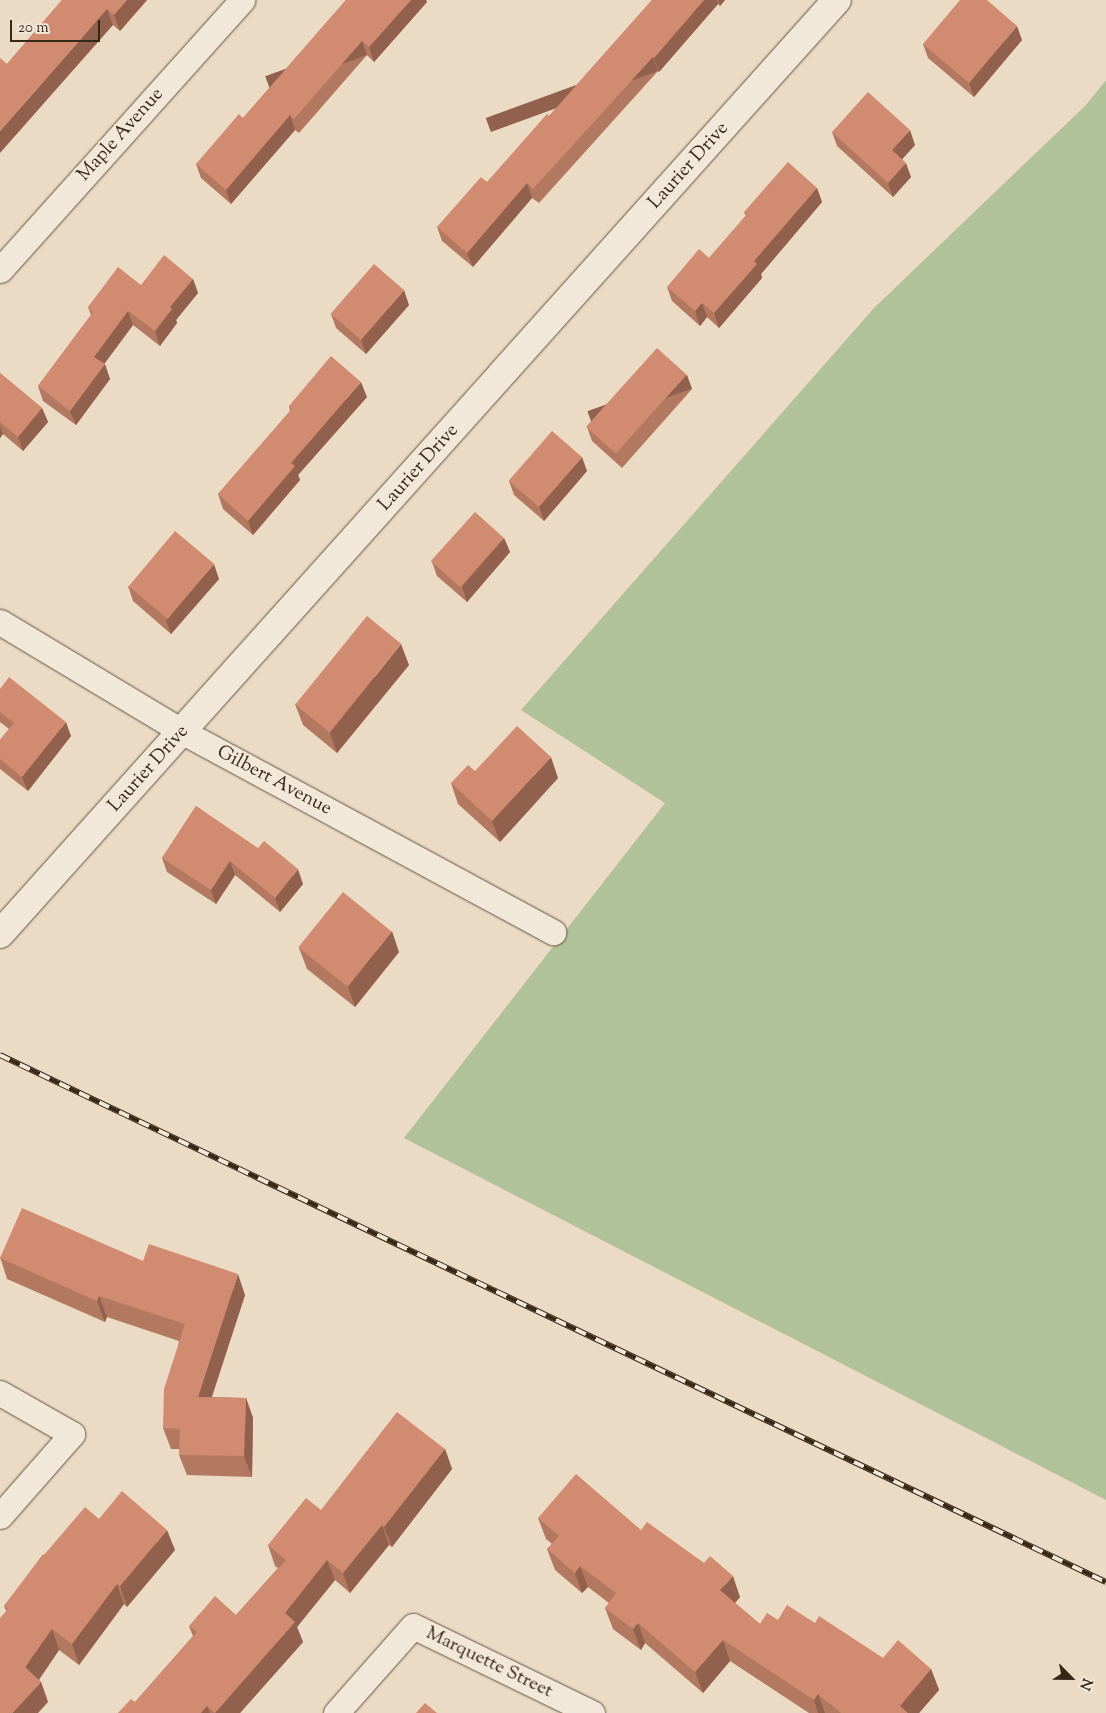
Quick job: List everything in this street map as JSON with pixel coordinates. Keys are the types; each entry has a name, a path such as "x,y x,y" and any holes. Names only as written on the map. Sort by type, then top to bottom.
{"street":[{"name":"Maple Avenue","path":"0,270 242,0"},
{"name":"Laurier Drive","path":"0,934 837,0"},
{"name":"Gilbert Avenue","path":"0,622 183,732 553,932"},
{"path":"0,1393 72,1434 0,1516"},
{"name":"Marquette Street","path":"336,1713 413,1626 592,1713"}],"green space":[{"path":"1106,80 1106,1500 404,1138 665,803 521,710 874,308 1086,105"}],"building":[{"path":"62,0 127,0 114,15 107,9 0,131 0,58 7,64"},
{"path":"346,0 411,0 369,47 362,41 294,119 290,115 226,190 196,164 239,114 243,118"},
{"path":"652,0 704,0 654,58 533,189 527,183 467,253 437,227 481,177 487,182 547,114 549,116"},
{"path":"960,0 987,0 1017,26 969,83 923,44"},
{"path":"868,92 910,130 892,150 906,163 888,183 832,132"},
{"path":"788,162 817,188 754,261 757,264 714,313 702,303 695,311 667,287 699,249 709,258 747,214 744,212"},
{"path":"164,255 193,279 170,307 172,309 155,331 128,311 94,357 105,364 70,411 38,386 93,312 88,307 118,267 141,285"},
{"path":"374,264 404,290 361,340 331,314"},
{"path":"657,348 687,375 616,454 586,427"},
{"path":"331,356 361,382 291,463 295,466 248,521 218,494 292,409 289,406"},
{"path":"0,373 42,408 18,437 0,422"},
{"path":"552,431 582,457 539,507 509,481"},
{"path":"475,512 504,538 460,587 431,561"},
{"path":"175,531 214,564 168,619 129,586"},
{"path":"367,616 401,644 329,732 295,705"},
{"path":"9,677 66,722 22,777 0,759 0,740 14,723 0,712 0,689"},
{"path":"517,726 551,757 492,821 451,783 468,765 475,771"},
{"path":"196,806 258,848 264,841 298,869 275,898 230,861 211,890 162,858"},
{"path":"343,892 392,932 347,987 298,947"},
{"path":"22,1208 143,1261 149,1244 238,1274 198,1397 246,1398 244,1456 179,1455 180,1429 163,1428 164,1389 185,1324 99,1296 97,1301 0,1258"},
{"path":"397,1412 445,1449 384,1527 382,1525 343,1573 327,1560 285,1613 295,1622 215,1713 207,1706 201,1713 118,1713 131,1699 135,1702 197,1632 189,1626 215,1596 236,1615 286,1560 268,1545 306,1498 321,1510"},
{"path":"576,1474 641,1530 647,1522 704,1563 710,1556 733,1576 720,1590 760,1624 767,1613 778,1620 787,1605 815,1623 819,1616 883,1658 898,1640 931,1669 900,1706 908,1713 841,1713 818,1694 814,1700 723,1640 695,1672 638,1623 633,1629 605,1608 616,1593 580,1566 575,1573 547,1549 559,1536 538,1518"},
{"path":"122,1491 167,1530 120,1586 117,1584 72,1644 52,1629 25,1667 41,1682 12,1713 0,1713 0,1618 8,1609 4,1606 43,1554 85,1507 99,1519"},
{"path":"425,1703 437,1713 416,1713"}],"railway":[{"path":"0,1055 1106,1582"}]}
